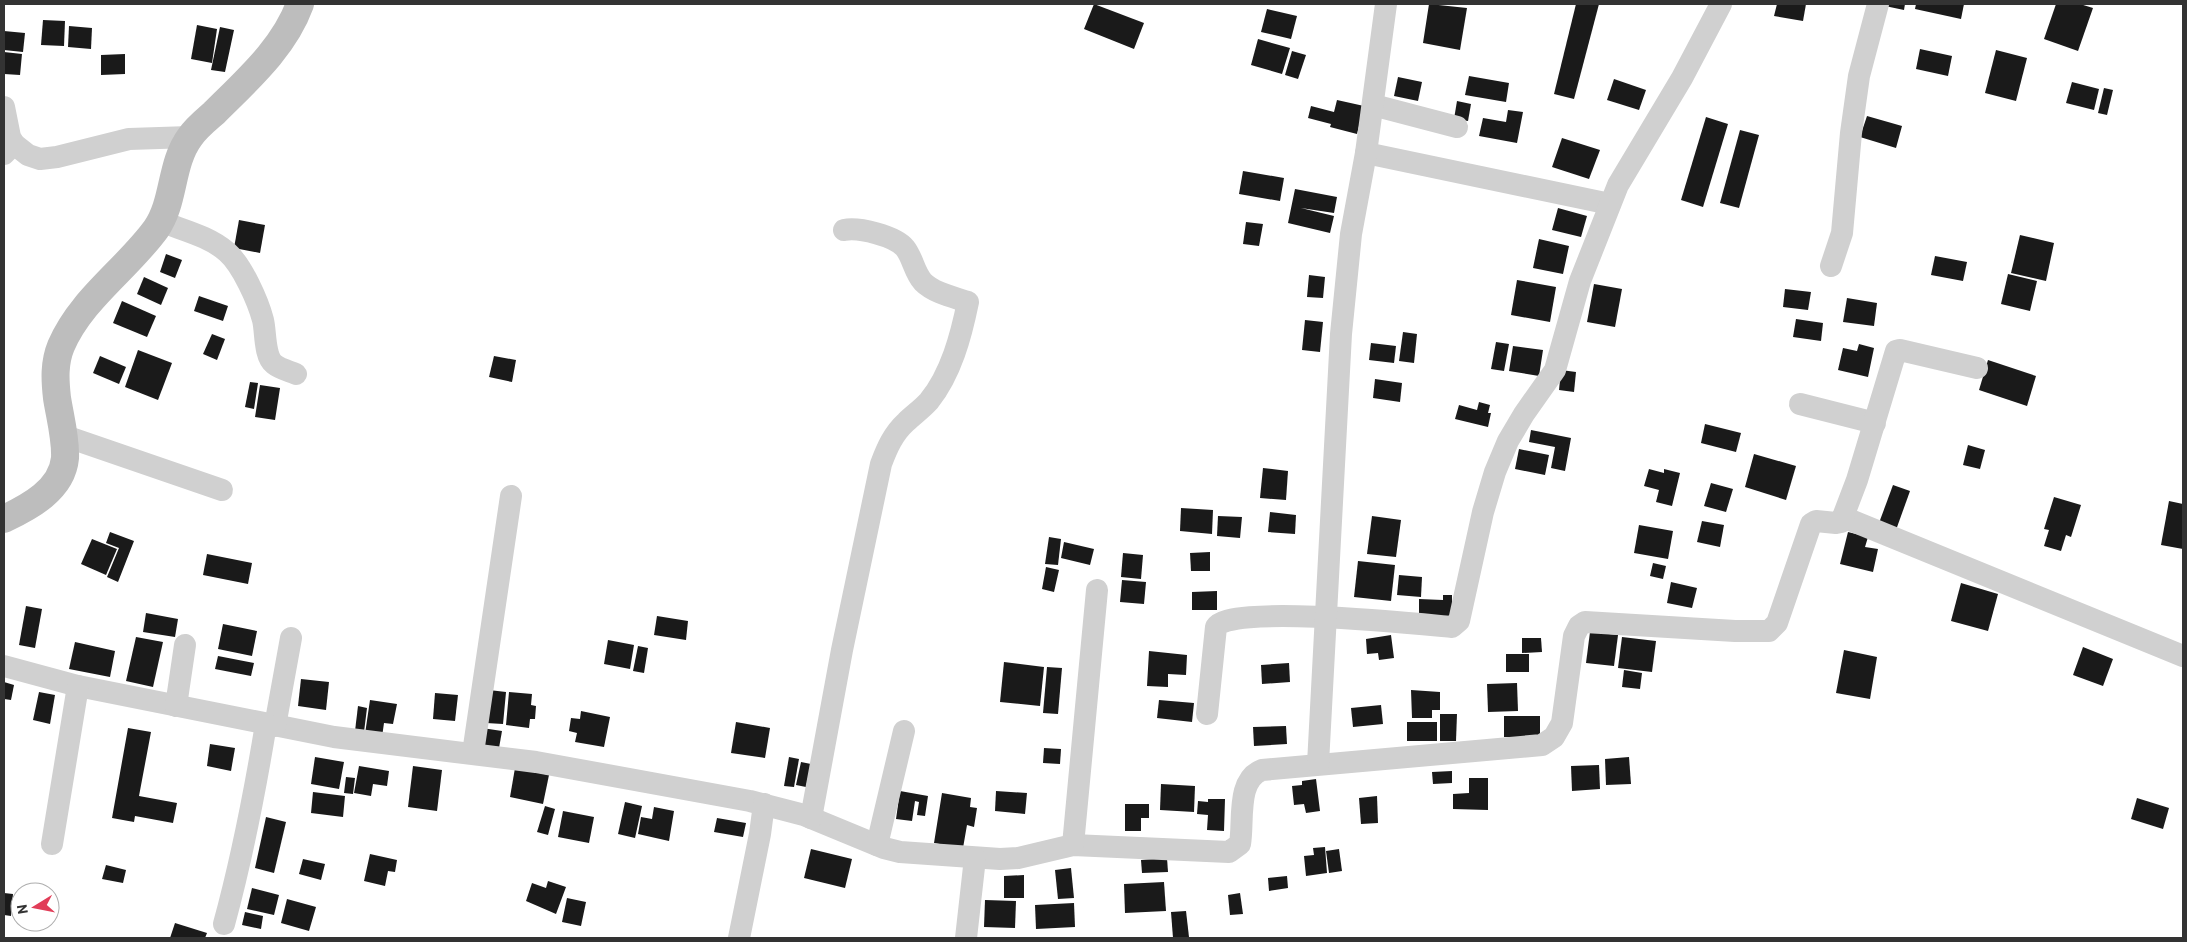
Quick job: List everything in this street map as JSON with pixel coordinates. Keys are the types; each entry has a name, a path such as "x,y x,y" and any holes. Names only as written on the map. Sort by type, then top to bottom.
{"street":[{"path":"4,519 26,508 49,492 63,468 65,458 55,378 62,345 77,319 108,281 156,229 160,222 179,158 190,137 260,68 280,42 300,4"},
{"path":"1318,764 1340,334 1351,234 1366,152 1386,4"},
{"path":"1207,714 1216,627 1218,623 1238,618 1282,616 1327,617 1452,627 1459,621 1483,512 1496,472 1520,421 1554,370 1580,281 1618,185 1682,78 1721,4"},
{"path":"1832,266 1842,233 1851,133 1859,76 1878,4"},
{"path":"1373,105 1457,127"},
{"path":"4,107 10,137 9,149 40,159 57,157 129,140 190,137"},
{"path":"1366,152 1610,204"},
{"path":"160,222 206,239 228,253 250,287 263,319 271,360 274,364 296,374"},
{"path":"810,818 842,650 881,464 894,435 928,402 942,381 961,334 968,302 942,293 925,283 918,275 906,250 898,242 858,229 844,230"},
{"path":"4,666 78,686 334,737 536,762 764,804 810,818 877,845 900,852 975,858 1018,858 1073,845 1232,851 1240,844 1244,797 1248,781 1254,774 1272,768 1545,744 1554,737 1562,723 1574,636 1582,624 1589,622 1735,632 1769,632 1777,623 1811,524 1816,521 1838,523 1843,517 1857,480 1897,350 1977,368"},
{"path":"1800,404 1875,423"},
{"path":"62,435 222,490"},
{"path":"473,753 511,496"},
{"path":"1843,517 2183,656"},
{"path":"1073,845 1097,590"},
{"path":"224,924 291,638"},
{"path":"176,706 185,645"},
{"path":"52,844 78,686"},
{"path":"877,845 904,731"},
{"path":"739,938 760,834 764,804"},
{"path":"966,938 975,858"}],"building":[{"path":"1094,4 1144,23 1134,49 1084,29"},
{"path":"1429,4 1467,8 1460,50 1423,43"},
{"path":"1576,4 1599,4 1574,99 1554,94"},
{"path":"1777,4 1806,4 1803,21 1774,16"},
{"path":"1885,4 1905,4 1904,10 1885,6"},
{"path":"1916,4 1964,4 1961,19 1915,9"},
{"path":"2056,4 2080,4 2093,8 2078,51 2044,39"},
{"path":"1267,9 1297,16 1291,39 1261,32"},
{"path":"43,20 65,21 64,46 41,45"},
{"path":"197,25 217,29 212,63 191,59"},
{"path":"69,26 92,28 91,49 68,47"},
{"path":"220,27 234,30 225,72 211,70"},
{"path":"4,31 25,33 23,52 4,50"},
{"path":"1258,39 1290,48 1282,74 1251,65"},
{"path":"1920,49 1952,56 1948,76 1916,69"},
{"path":"1996,50 2027,58 2016,101 1985,93"},
{"path":"1292,51 1306,55 1298,79 1285,75"},
{"path":"4,52 22,54 20,75 4,74"},
{"path":"125,54 125,74 101,75 101,55"},
{"path":"1469,76 1509,83 1506,102 1465,95"},
{"path":"1398,77 1422,82 1418,101 1394,96"},
{"path":"1614,79 1646,90 1639,110 1607,100"},
{"path":"2072,82 2099,89 2094,110 2066,103"},
{"path":"2104,88 2113,90 2107,115 2098,113"},
{"path":"1337,100 1364,106 1357,134 1330,127 1331,124 1308,118 1311,106 1334,112"},
{"path":"1457,101 1471,104 1468,121 1454,119"},
{"path":"1508,110 1523,112 1517,143 1479,136 1483,118 1506,122"},
{"path":"1867,116 1902,126 1896,148 1860,137"},
{"path":"1706,117 1728,124 1703,207 1681,200"},
{"path":"1740,130 1759,135 1739,208 1720,203"},
{"path":"1562,138 1600,150 1589,179 1552,167"},
{"path":"1243,171 1284,178 1280,201 1239,194"},
{"path":"1295,189 1337,197 1334,213 1301,208 1334,216 1330,233 1288,223"},
{"path":"1558,208 1587,216 1581,237 1552,230"},
{"path":"239,220 265,225 260,253 234,248"},
{"path":"1246,222 1263,224 1259,246 1243,244"},
{"path":"2020,235 2054,243 2046,281 2011,273"},
{"path":"1539,239 1569,246 1563,274 1533,268"},
{"path":"166,254 182,260 175,278 160,272"},
{"path":"1935,256 1967,262 1963,281 1931,275"},
{"path":"2008,274 2037,281 2030,311 2001,304"},
{"path":"1309,275 1325,277 1323,298 1307,297"},
{"path":"144,277 168,288 161,305 137,294"},
{"path":"1517,280 1556,287 1550,322 1511,315"},
{"path":"1594,284 1622,289 1615,327 1587,322"},
{"path":"1785,289 1811,292 1808,310 1783,307"},
{"path":"199,296 228,306 223,321 194,311"},
{"path":"1847,298 1877,303 1874,326 1843,322"},
{"path":"122,301 156,316 147,337 113,323"},
{"path":"1796,319 1823,323 1821,341 1793,337"},
{"path":"1305,320 1323,322 1320,352 1302,350"},
{"path":"1403,332 1417,334 1414,363 1399,361"},
{"path":"212,334 225,339 217,360 203,354"},
{"path":"1496,342 1509,344 1504,371 1491,369"},
{"path":"1371,343 1396,346 1394,363 1369,360"},
{"path":"1859,344 1874,348 1868,377 1838,370 1843,348 1857,351"},
{"path":"1513,346 1543,350 1539,376 1509,371"},
{"path":"138,350 172,363 158,400 125,387"},
{"path":"100,356 126,367 119,384 93,373"},
{"path":"494,356 516,360 512,382 489,377"},
{"path":"1988,360 2036,376 2027,406 1979,390"},
{"path":"1561,370 1576,372 1574,392 1559,390"},
{"path":"1375,379 1402,383 1400,402 1373,398"},
{"path":"250,382 258,383 254,409 245,407"},
{"path":"260,385 280,388 275,420 255,417"},
{"path":"1479,402 1490,405 1488,413 1491,413 1488,427 1455,419 1459,405 1477,410"},
{"path":"1705,424 1741,433 1736,452 1701,443"},
{"path":"1531,430 1571,438 1565,471 1551,468 1555,447 1529,442"},
{"path":"1968,445 1985,450 1980,469 1963,465"},
{"path":"1519,449 1549,455 1545,475 1515,469"},
{"path":"1754,454 1796,466 1786,500 1745,487"},
{"path":"1263,468 1288,471 1286,500 1260,498"},
{"path":"1649,469 1664,473 1664,469 1680,473 1672,506 1656,502 1659,490 1644,486"},
{"path":"1711,483 1733,489 1726,512 1704,506"},
{"path":"1893,485 1910,491 1896,530 1879,523"},
{"path":"2054,497 2081,505 2071,537 2066,535 2061,551 2044,546 2049,530 2044,529"},
{"path":"2169,501 2183,504 2183,549 2161,545"},
{"path":"1181,508 1213,510 1212,534 1180,531"},
{"path":"1270,512 1296,515 1295,534 1268,532"},
{"path":"1218,516 1242,517 1240,538 1217,536"},
{"path":"1372,516 1401,520 1396,557 1367,554"},
{"path":"1702,521 1724,525 1720,547 1697,542"},
{"path":"1639,525 1673,531 1668,559 1634,553"},
{"path":"110,532 134,541 118,582 107,577 119,548 106,543"},
{"path":"1848,532 1868,537 1865,547 1878,549 1873,572 1840,564"},
{"path":"1049,537 1061,539 1058,565 1045,564"},
{"path":"92,539 117,549 106,575 81,564"},
{"path":"1064,542 1094,549 1090,565 1061,558"},
{"path":"1210,552 1210,571 1191,571 1190,553"},
{"path":"1123,553 1143,555 1141,579 1121,577"},
{"path":"207,554 252,563 248,584 203,575"},
{"path":"1358,561 1395,565 1391,601 1354,597"},
{"path":"1653,563 1666,566 1663,579 1650,576"},
{"path":"1046,567 1059,570 1054,592 1042,589"},
{"path":"1399,575 1422,577 1421,597 1397,595"},
{"path":"1122,580 1146,582 1144,604 1120,602"},
{"path":"1671,582 1697,588 1692,608 1667,603"},
{"path":"1961,583 1998,594 1988,631 1951,621"},
{"path":"1217,591 1217,610 1192,610 1192,592"},
{"path":"1443,595 1452,595 1452,621 1419,616 1419,599 1443,600"},
{"path":"26,606 42,609 35,648 19,645"},
{"path":"146,613 178,619 175,637 143,632"},
{"path":"657,616 688,621 686,640 654,635"},
{"path":"223,624 257,631 252,656 218,649"},
{"path":"1590,632 1618,635 1614,666 1586,663"},
{"path":"1391,635 1394,658 1379,660 1378,653 1367,654 1366,639"},
{"path":"136,637 163,642 153,687 126,681"},
{"path":"1622,637 1656,641 1652,672 1618,668"},
{"path":"1522,638 1541,638 1542,652 1522,653"},
{"path":"608,640 634,645 630,669 604,664"},
{"path":"75,642 115,651 110,677 69,669"},
{"path":"638,646 648,648 644,673 633,671"},
{"path":"2083,647 2113,659 2103,686 2073,675"},
{"path":"1844,650 1877,657 1870,699 1836,693"},
{"path":"1149,651 1187,655 1186,675 1168,674 1168,687 1147,686"},
{"path":"1506,654 1529,654 1529,672 1506,672"},
{"path":"218,656 254,663 251,676 215,669"},
{"path":"1004,662 1044,667 1040,706 1000,702"},
{"path":"1289,663 1290,682 1262,684 1261,665"},
{"path":"1047,667 1062,668 1058,714 1043,713"},
{"path":"1624,670 1642,673 1640,689 1622,687"},
{"path":"301,679 329,682 326,710 298,706"},
{"path":"4,682 14,685 11,700 4,699"},
{"path":"1517,683 1518,711 1488,712 1487,684"},
{"path":"489,690 506,692 503,724 486,723"},
{"path":"1411,690 1440,692 1440,710 1432,710 1432,718 1412,718"},
{"path":"39,692 55,695 50,724 33,720"},
{"path":"509,692 532,694 531,705 536,706 535,719 530,719 529,728 506,725"},
{"path":"435,693 458,695 455,721 433,719"},
{"path":"370,700 397,704 393,724 384,723 382,737 365,734"},
{"path":"1159,700 1194,703 1192,722 1157,718"},
{"path":"1381,705 1383,724 1353,727 1351,708"},
{"path":"358,706 367,708 364,732 355,731"},
{"path":"581,711 610,717 604,747 575,742 577,733 569,731 571,718 580,719"},
{"path":"1440,714 1457,714 1456,741 1440,741"},
{"path":"1504,716 1540,716 1540,737 1504,737"},
{"path":"736,722 770,728 765,758 731,753"},
{"path":"1407,722 1437,722 1437,741 1407,741"},
{"path":"1286,726 1287,744 1254,746 1253,727"},
{"path":"128,728 151,732 139,796 177,803 173,823 135,816 134,822 112,818"},
{"path":"482,728 502,731 499,748 479,744"},
{"path":"210,744 235,748 231,771 207,766"},
{"path":"1044,748 1061,749 1060,764 1043,763"},
{"path":"315,757 344,762 339,789 311,784"},
{"path":"789,757 799,759 794,787 784,786"},
{"path":"1629,757 1631,784 1606,785 1605,759"},
{"path":"801,762 811,764 806,787 796,785"},
{"path":"1599,765 1600,789 1572,791 1571,766"},
{"path":"359,766 389,771 387,786 373,784 371,796 354,793"},
{"path":"413,766 442,770 437,811 408,807"},
{"path":"515,768 549,775 543,804 510,797"},
{"path":"1452,771 1452,783 1433,784 1432,772"},
{"path":"346,777 355,778 353,794 344,793"},
{"path":"1469,778 1488,778 1488,810 1453,809 1453,794 1469,793"},
{"path":"1316,779 1320,811 1306,813 1304,804 1294,805 1292,786 1302,785 1302,781"},
{"path":"1161,784 1195,786 1194,812 1160,810"},
{"path":"900,791 928,796 925,816 917,815 919,802 915,801 912,821 896,819"},
{"path":"996,791 1027,793 1025,814 995,811"},
{"path":"313,792 345,796 343,817 311,813"},
{"path":"942,793 971,798 970,807 977,808 974,827 967,825 963,848 934,843"},
{"path":"1377,796 1378,823 1361,824 1359,798"},
{"path":"2137,798 2169,808 2163,829 2131,819"},
{"path":"1208,799 1225,799 1224,831 1207,830 1208,815 1197,814 1198,801 1208,802"},
{"path":"625,802 642,806 635,838 618,834"},
{"path":"1125,804 1149,804 1149,818 1141,818 1141,831 1125,831"},
{"path":"545,806 555,809 548,835 537,832"},
{"path":"654,807 674,811 669,841 638,834 641,817 652,819"},
{"path":"563,811 594,817 589,843 558,837"},
{"path":"266,817 286,822 274,873 255,868"},
{"path":"717,818 746,823 743,837 714,832"},
{"path":"1325,847 1327,873 1306,876 1304,856 1314,855 1313,848"},
{"path":"811,849 852,859 845,888 804,878"},
{"path":"1339,849 1342,871 1329,873 1326,851"},
{"path":"370,854 397,860 395,872 388,871 385,886 364,881"},
{"path":"1167,858 1168,872 1142,873 1141,860"},
{"path":"303,859 325,864 321,880 299,874"},
{"path":"106,865 126,870 123,883 102,879"},
{"path":"1071,868 1074,898 1058,899 1055,870"},
{"path":"1024,875 1024,898 1004,898 1004,876"},
{"path":"1287,876 1288,888 1269,891 1268,878"},
{"path":"548,881 566,887 556,914 526,901 532,883 546,888"},
{"path":"1164,882 1166,911 1125,913 1124,884"},
{"path":"252,888 279,895 274,915 247,909"},
{"path":"4,893 10,894 10,916 4,915"},
{"path":"1240,893 1243,914 1230,915 1228,895"},
{"path":"567,898 586,902 581,926 562,922"},
{"path":"287,899 316,907 309,931 281,923"},
{"path":"985,900 1016,901 1015,928 984,927"},
{"path":"1074,903 1075,927 1036,929 1035,905"},
{"path":"1186,911 1189,937 1173,938 1171,912"},
{"path":"245,912 263,916 261,929 242,925"},
{"path":"175,923 207,933 205,938 170,938"}]}
